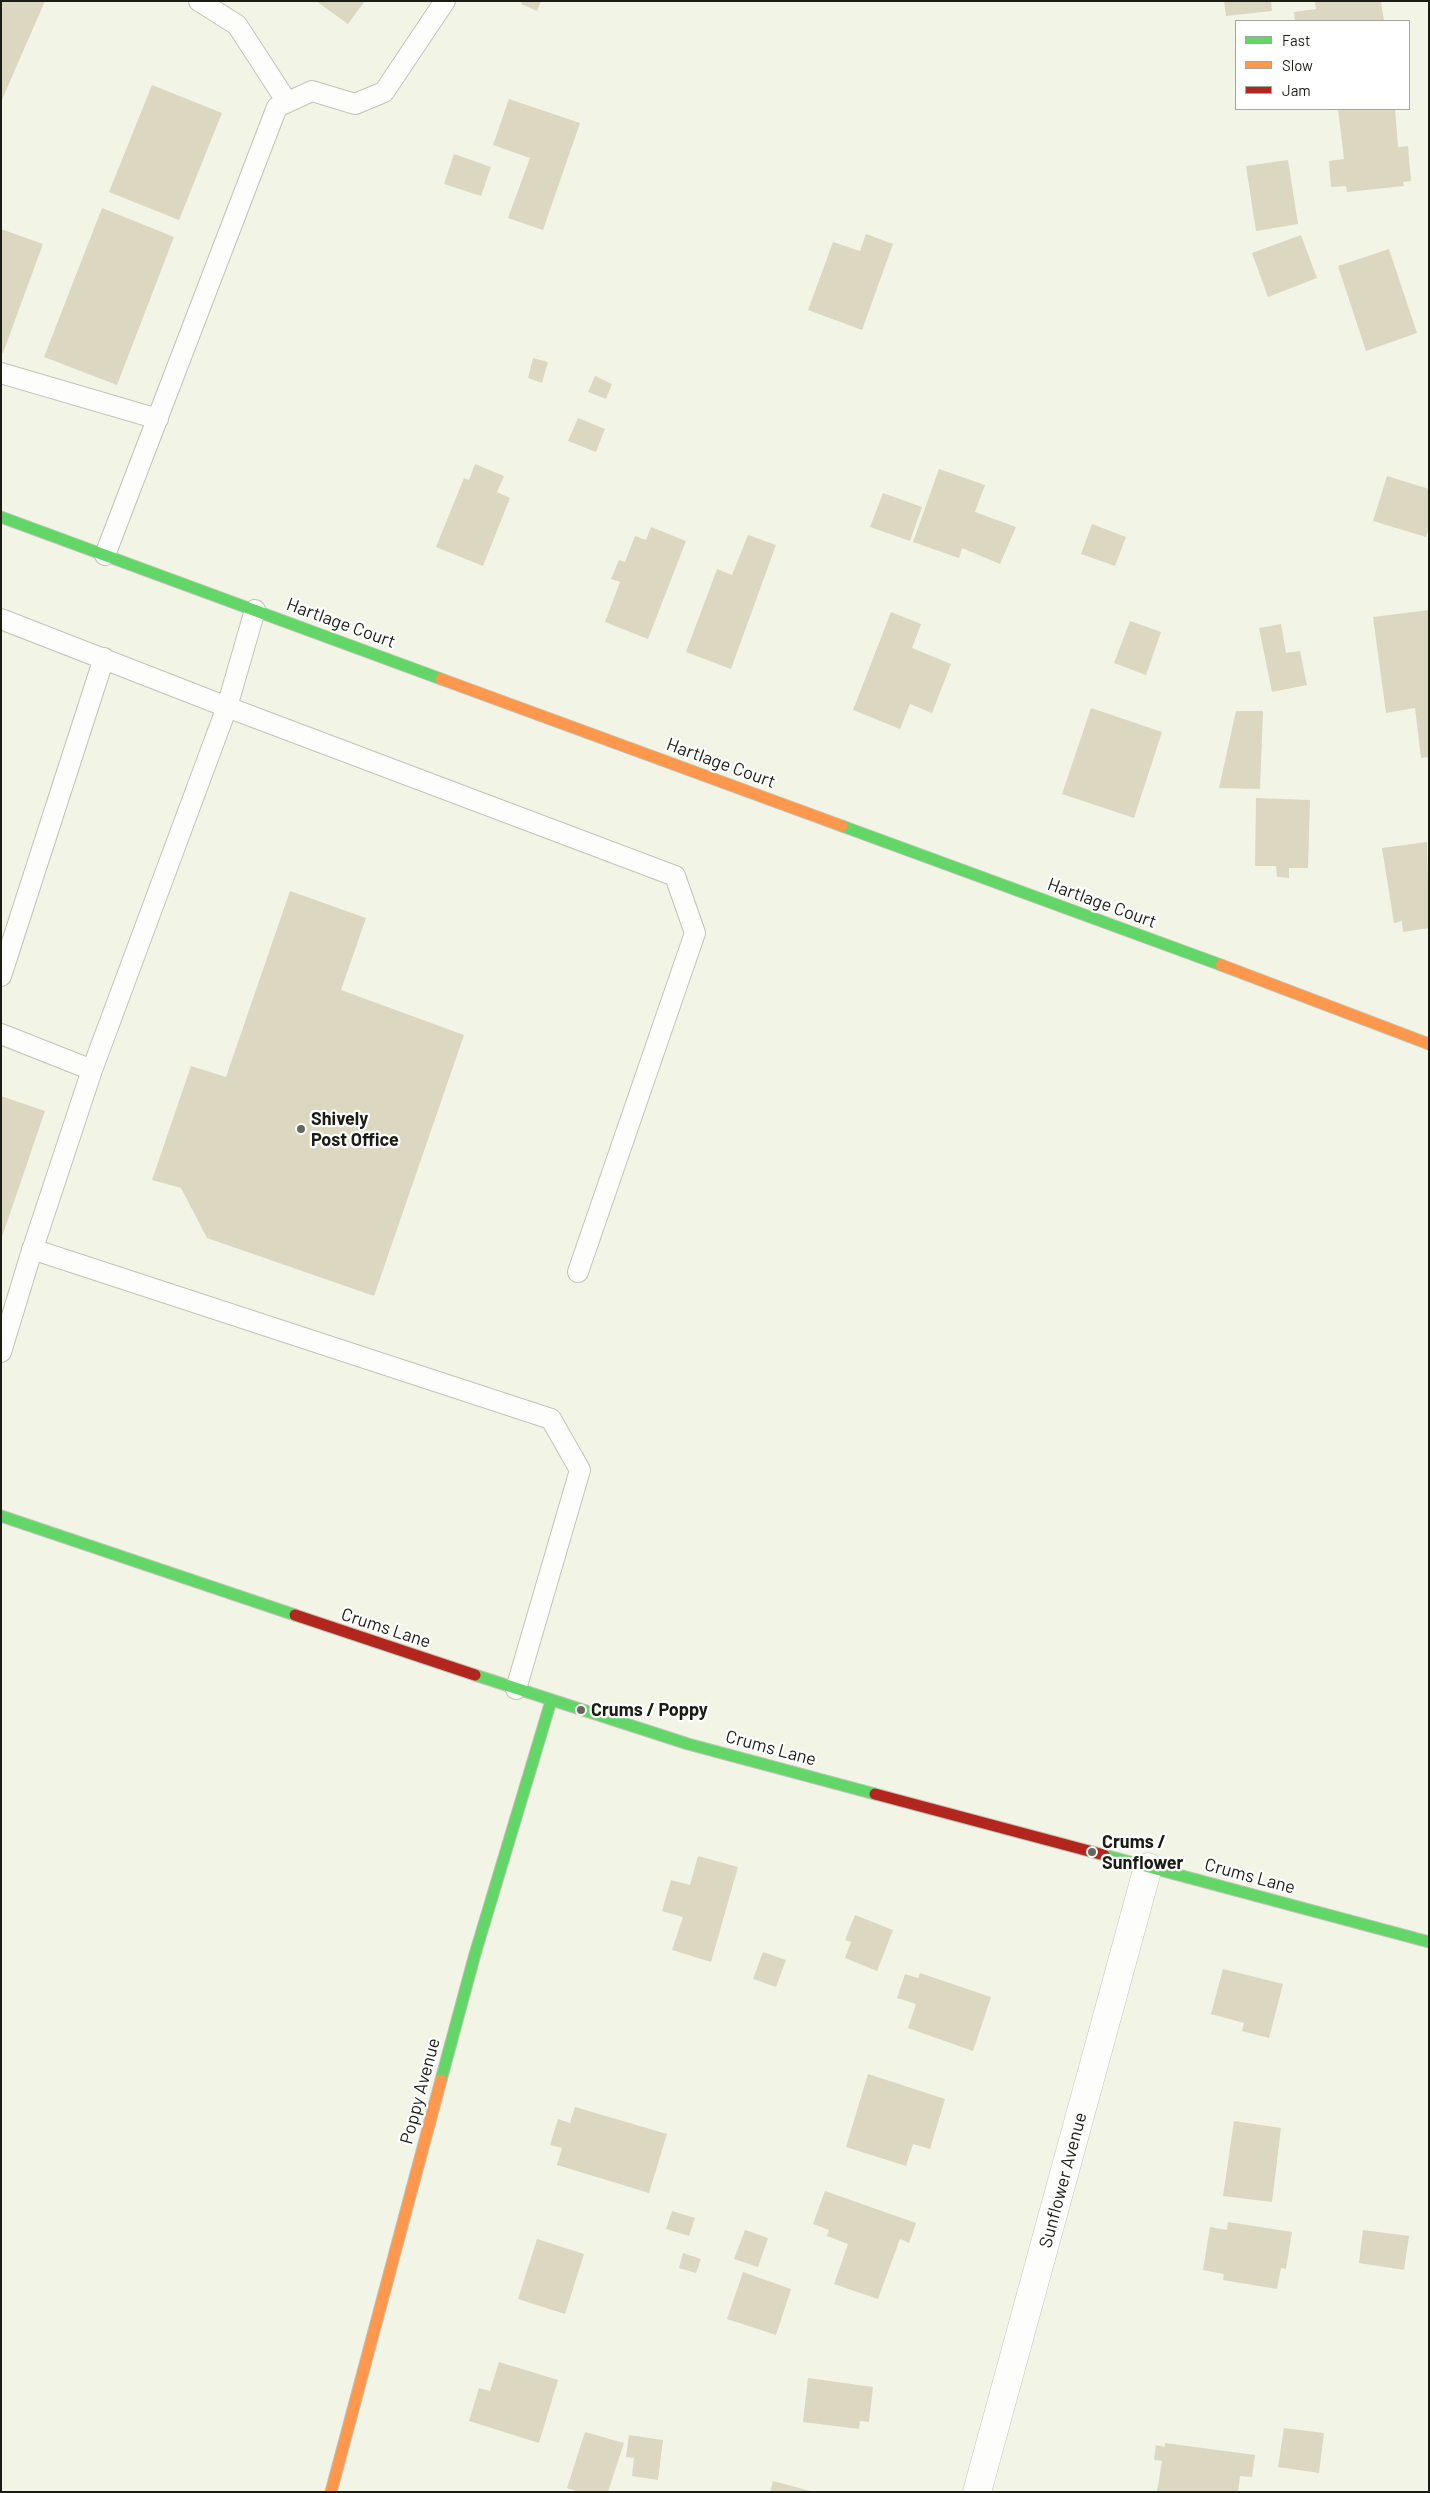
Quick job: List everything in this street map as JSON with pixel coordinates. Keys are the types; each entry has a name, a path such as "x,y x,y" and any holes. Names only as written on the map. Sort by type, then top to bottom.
{"street":[{"name":"Hartlage Court","path":"1,517 1346,1011 1429,1044"},
{"name":"Crums Lane","path":"1,1516 551,1701 688,1744 1429,1942"},
{"name":"Poppy Avenue","path":"331,2492 475,1954 551,1701"},
{"name":"Sunflower Avenue","path":"977,2492 1148,1867"}],"lane":[{"path":"200,1 237,25 287,102"},
{"path":"105,555 277,106 312,91 355,104 384,92 445,1"},
{"path":"1,373 158,419"},
{"path":"1,1352 32,1249 92,1070 227,707 255,610"},
{"path":"1,619 227,707 676,876 695,933 578,1272"},
{"path":"1,976 104,658"},
{"path":"1,1034 92,1070"},
{"path":"32,1249 551,1419 580,1470 516,1689"}],"building":[{"path":"1,1 45,1 1,102"},
{"path":"316,1 365,1 348,24"},
{"path":"522,1 541,1 537,11 521,4"},
{"path":"1224,1 1271,1 1272,11 1226,16"},
{"path":"1315,1 1381,1 1384,20 1295,20 1294,12 1316,9"},
{"path":"152,85 222,113 179,220 109,192"},
{"path":"509,99 580,123 543,230 508,218 530,158 493,145"},
{"path":"1338,110 1395,110 1398,147 1408,146 1411,181 1403,182 1404,186 1347,192 1346,186 1331,187 1329,161 1344,159"},
{"path":"454,154 491,167 481,196 444,184"},
{"path":"1288,160 1298,224 1256,231 1246,166"},
{"path":"102,208 174,237 117,385 44,357"},
{"path":"1,229 43,244 3,353 1,352"},
{"path":"866,234 893,244 862,330 808,310 833,242 860,251"},
{"path":"1301,235 1317,278 1268,297 1252,253"},
{"path":"1389,249 1417,333 1366,351 1338,266"},
{"path":"533,358 548,362 542,383 528,378"},
{"path":"595,376 612,384 606,399 588,392"},
{"path":"578,418 605,429 596,452 568,441"},
{"path":"475,464 504,476 497,492 510,498 483,566 436,547 464,478 469,480"},
{"path":"939,469 985,485 975,512 1016,527 1000,564 962,548 959,558 913,542"},
{"path":"1387,476 1429,489 1429,527 1426,537 1373,521"},
{"path":"883,493 922,507 910,541 870,527"},
{"path":"1092,524 1126,537 1115,566 1081,554"},
{"path":"651,527 686,541 648,639 605,622 620,582 611,579 619,560 625,562 635,536 646,540"},
{"path":"748,535 776,545 731,669 686,652 717,569 732,575"},
{"path":"1429,610 1429,757 1421,758 1415,708 1386,713 1373,617"},
{"path":"891,612 921,624 912,648 951,664 932,713 910,704 900,729 853,710"},
{"path":"1130,621 1161,632 1146,675 1114,663"},
{"path":"1281,624 1286,653 1300,651 1307,685 1272,692 1259,628"},
{"path":"1091,708 1162,732 1134,818 1062,794"},
{"path":"1236,711 1263,711 1260,789 1219,788"},
{"path":"1256,798 1310,800 1308,868 1289,868 1289,878 1277,877 1276,866 1255,866"},
{"path":"1427,842 1429,928 1403,932 1402,921 1394,923 1382,848"},
{"name":"Shively Post Office","path":"290,891 366,918 341,990 464,1035 374,1296 207,1238 181,1188 152,1180 191,1066 226,1077"},
{"path":"1,1096 45,1111 2,1237 1,1237"},
{"path":"698,1856 738,1867 711,1962 672,1950 683,1917 662,1911 671,1880 690,1885"},
{"path":"855,1915 893,1930 877,1971 845,1958 851,1942 845,1940"},
{"path":"763,1952 786,1960 776,1987 753,1979"},
{"path":"1223,1969 1283,1984 1269,2038 1242,2031 1244,2023 1211,2014"},
{"path":"920,1973 991,1997 973,2051 908,2028 916,2004 897,1998 905,1974 918,1978"},
{"path":"868,2074 945,2099 930,2149 913,2144 906,2166 846,2147"},
{"path":"575,2107 667,2134 649,2193 557,2165 562,2148 550,2145 558,2119 570,2123"},
{"path":"1234,2121 1281,2128 1272,2202 1223,2196"},
{"path":"825,2191 916,2223 909,2243 900,2239 878,2299 834,2284 848,2244 827,2236 829,2230 813,2224"},
{"path":"672,2211 695,2218 689,2236 666,2229"},
{"path":"1228,2222 1292,2232 1286,2269 1281,2268 1277,2289 1223,2280 1224,2274 1203,2270 1210,2227 1227,2230"},
{"path":"745,2230 768,2238 758,2267 734,2259"},
{"path":"1363,2230 1409,2236 1404,2270 1359,2263"},
{"path":"537,2239 584,2254 565,2314 518,2299"},
{"path":"683,2253 701,2259 696,2273 679,2268"},
{"path":"743,2272 791,2289 776,2335 727,2319"},
{"path":"499,2362 558,2380 539,2443 469,2421 479,2388 490,2391"},
{"path":"808,2378 873,2387 869,2422 860,2421 859,2429 803,2422"},
{"path":"1284,2428 1324,2433 1319,2473 1278,2467"},
{"path":"585,2432 624,2443 608,2492 579,2492 567,2488"},
{"path":"629,2435 663,2440 658,2480 632,2476 634,2458 626,2457"},
{"path":"1165,2443 1255,2455 1252,2477 1240,2476 1238,2492 1157,2492 1162,2461 1154,2460 1156,2445 1165,2447"},
{"path":"773,2481 810,2491 810,2492 770,2492"}],"traffic: fast":[{"path":"1,517 441,679"},
{"path":"842,826 1221,965"},
{"path":"1,1516 295,1615"},
{"path":"475,1675 688,1744 875,1794"},
{"path":"441,2080 475,1954 551,1701"},
{"path":"1104,1855 1429,1942"}],"traffic: slow":[{"path":"441,679 842,826"},
{"path":"1221,965 1429,1044"},
{"path":"331,2492 441,2080"}],"traffic: jam":[{"path":"295,1615 475,1675"},
{"path":"875,1794 1104,1855"}],"place":[{"name":"Shively Post Office","path":"301,1129"},
{"name":"Crums / Poppy","path":"581,1710"},
{"name":"Crums / Sunflower","path":"1092,1852"}]}
